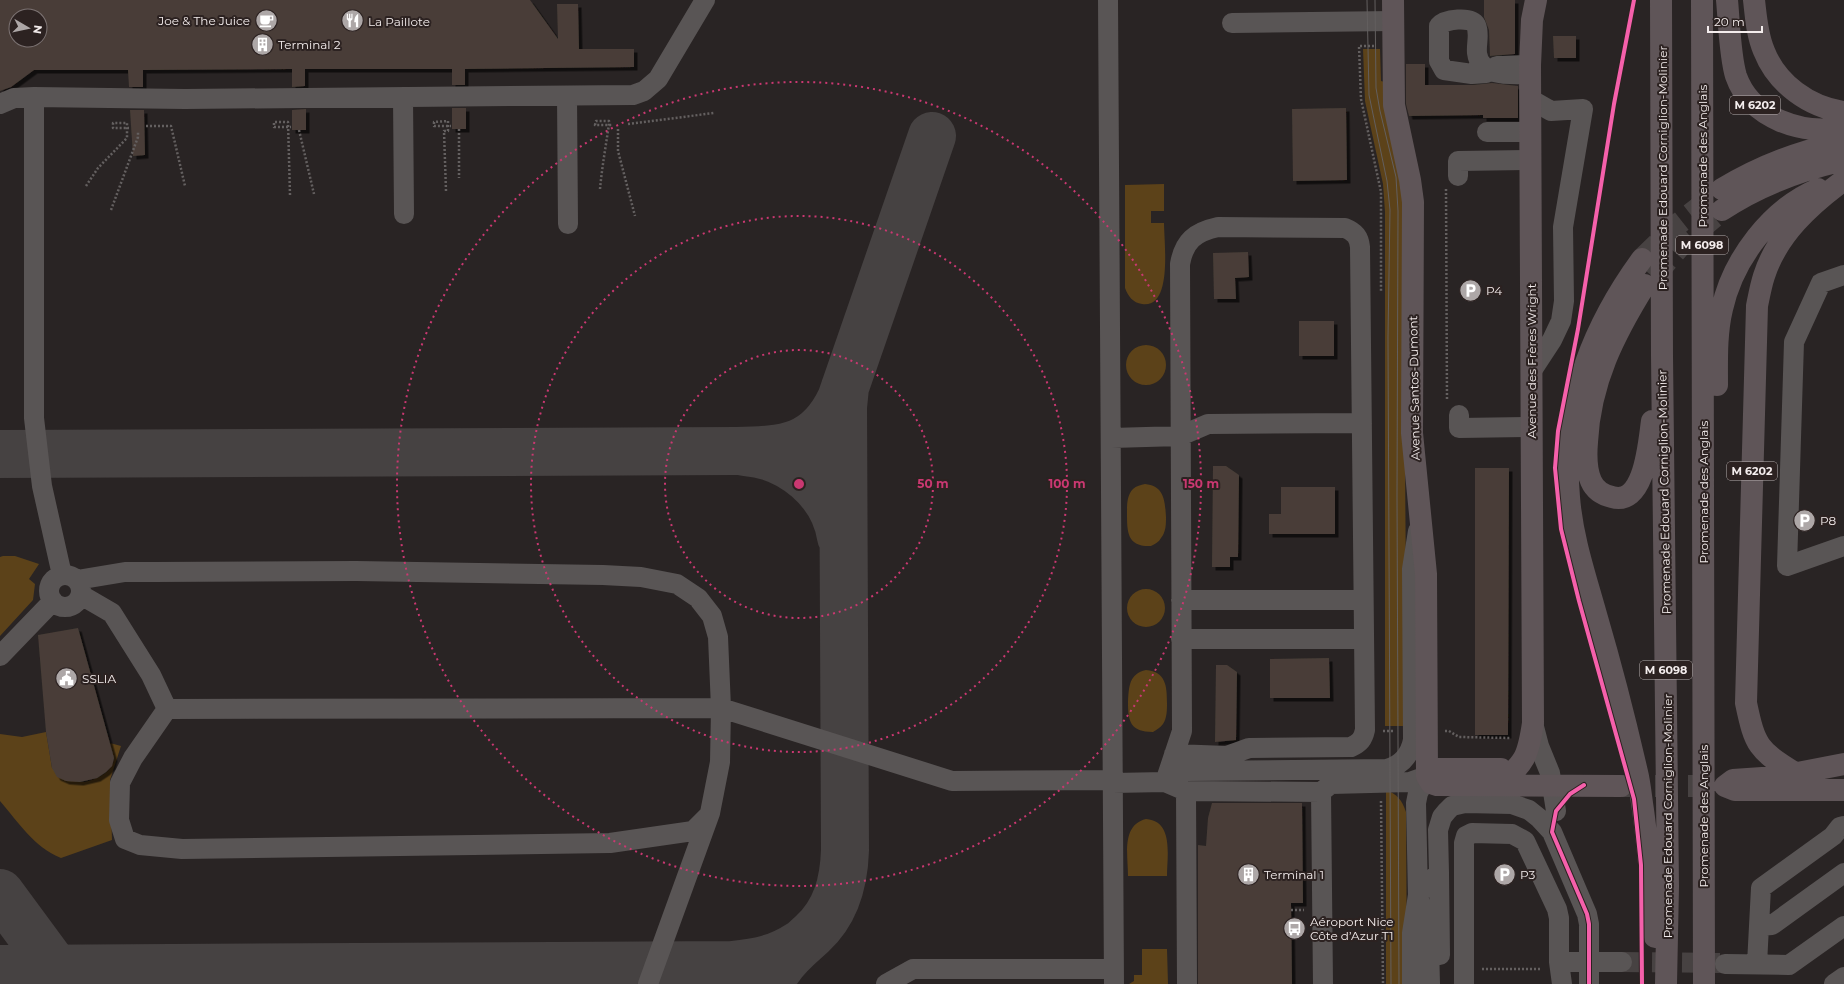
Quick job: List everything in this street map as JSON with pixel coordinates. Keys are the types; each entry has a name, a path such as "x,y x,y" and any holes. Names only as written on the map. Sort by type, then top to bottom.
{"main road":[{"name":"Promenade Edouard Corniglion-Molinier","path":"1661,0 1662,356 1668,886 1666,984"},
{"name":"Promenade des Anglais","path":"1702,0 1704,984"},
{"name":"M 6202","path":"1727,0 1736,74 1742,90 1749,98 1764,112 1793,126 1815,130 1844,127"},
{"name":"M 6202","path":"1754,0 1759,36 1764,51 1776,72 1794,91 1804,98 1844,112"},
{"name":"Avenue des Frères Wright","path":"1500,784 1517,769 1524,759 1528,750 1533,723 1530,38 1535,1"},
{"name":"Avenue Santos-Dumont","path":"1393,10 1394,105 1410,180 1413,202 1412,432 1426,574 1427,776"},
{"path":"1844,141 1796,153 1768,164 1722,199 1738,199 1809,168 1844,160"},
{"name":"M 6202","path":"1703,489 1716,412 1718,330 1727,288 1755,240 1784,208 1805,195 1844,180"},
{"name":"M 6202","path":"1795,774 1771,758 1757,744 1752,730 1746,703 1757,306 1764,275 1775,251 1789,230 1804,212 1844,180"},
{"path":"1642,259 1624,284 1605,316 1589,353 1576,394 1573,409 1568,448 1568,474 1572,526 1613,672 1638,774 1649,850 1659,984"},
{"path":"1645,285 1615,336 1601,369 1592,401 1588,426 1588,468 1591,481 1597,490 1605,496 1615,498 1625,496 1633,491 1640,481 1648,450 1662,356"},
{"path":"1844,764 1777,777 1732,780 1725,786 1735,790 1844,790"},
{"path":"1552,779 1500,784 1436,785 1431,783 1427,776 1429,773 1438,768 1517,769 1552,779 1584,785 1621,786"}],"street":[{"path":"886,984 913,969 1114,976 1112,438 1108,0"},
{"path":"0,104 14,98 34,96 185,99 633,95 644,91 658,79 698,4"},
{"path":"1232,23 1393,10"},
{"path":"1491,70 1500,75 1530,70"},
{"path":"34,96 34,418 42,486 73,583 76,603 66,607 61,607 53,601 49,591 53,581 73,583 125,572 356,571 603,575 641,577 677,584 698,598 712,616 718,638 721,708 720,762 710,813 648,984"},
{"path":"567,96 568,224"},
{"path":"403,97 404,214"},
{"path":"1530,99 1551,111 1583,109 1563,227 1564,301 1561,321 1552,340 1531,372"},
{"path":"1487,132 1530,132"},
{"path":"1458,174 1458,161 1530,160"},
{"path":"1165,782 1174,754 1182,731 1180,436 1180,264 1182,252 1191,239 1206,230 1218,227 1338,227 1352,231 1356,234 1360,247 1365,730 1363,736 1357,744 1351,746 1248,748 1227,756 1174,754"},
{"path":"1844,275 1820,283 1794,342 1787,566 1844,546"},
{"path":"1459,418 1459,428 1532,427"},
{"path":"1112,438 1180,436 1208,424 1362,423"},
{"path":"1165,782 1186,771 1387,770 1404,761 1413,740 1412,569 1420,514"},
{"path":"73,583 112,613 151,675 167,709"},
{"path":"1181,600 1363,600"},
{"path":"0,656 53,601"},
{"path":"1181,640 1364,639"},
{"path":"167,709 721,708 952,781 1165,782 1186,791 1321,792 1331,784 1410,782 1427,776"},
{"path":"167,709 133,758 120,783 119,820 125,839 140,845 190,849 610,843 693,831 710,813"},
{"name":"Avenue des Frères Wright","path":"1533,723 1539,746 1552,779 1556,810"},
{"path":"1412,984 1412,933 1418,895 1416,803 1418,793 1427,776"},
{"path":"1552,832 1556,810 1570,794 1584,785"},
{"path":"1186,791 1187,984"},
{"path":"1321,792 1323,984"},
{"path":"1440,984 1438,830 1440,823 1448,811 1458,804 1465,803 1517,805 1529,810 1540,818 1552,832 1584,905 1589,924 1589,984"},
{"path":"1757,964 1760,893 1819,857 1839,830"},
{"path":"1464,984 1464,839 1470,834 1512,834 1525,841 1557,909 1559,918 1553,965 1562,984"},
{"path":"1418,895 1439,873"},
{"path":"1759,926 1772,925 1844,873"},
{"path":"1418,895 1429,945 1430,984"},
{"path":"1725,964 1789,965 1844,926"},
{"path":"1553,965 1622,962"},
{"path":"1834,984 1844,977"}],"path":[{"path":"628,124 714,113"},
{"path":"446,191 444,131 448,131 448,121 434,122 434,126 451,126"},
{"path":"600,189 608,131 609,124 610,121 596,121 596,125 606,125 612,125"},
{"path":"290,195 288,122 274,122 274,127 291,127"},
{"path":"86,186 98,168 127,138 127,123 113,123 113,128 129,128"},
{"path":"146,126 171,126 185,186"},
{"path":"459,129 459,178"},
{"path":"618,129 618,151 635,216"},
{"path":"299,130 314,194"},
{"path":"111,210 138,137 138,131"},
{"path":"1458,174 1445,171 1447,422 1459,418"},
{"path":"1382,799 1383,984"},
{"path":"1480,969 1553,965"}],"shaded area":[{"path":"1363,49 1380,49 1381,81 1385,82 1403,189 1407,726 1385,726 1385,212 1383,184 1365,101"},
{"path":"1164,184 1164,211 1151,211 1151,223 1164,223 1165,272 1163,286 1159,296 1152,303 1142,304 1131,299 1125,288 1125,185"},
{"path":"1142,345 1150,345 1157,348 1163,354 1166,365 1163,376 1157,382 1150,385 1142,385 1135,382 1129,376 1126,369 1126,361 1129,354 1135,348"},
{"path":"1145,484 1151,485 1160,491 1164,500 1166,511 1166,525 1164,533 1159,541 1151,546 1143,546 1133,541 1128,532 1127,526 1127,506 1131,491 1134,488"},
{"path":"15,556 39,564 29,579 35,584 33,600 0,636 0,557"},
{"path":"1142,589 1150,589 1157,592 1162,597 1165,608 1162,619 1157,624 1150,627 1142,627 1135,624 1130,619 1127,612 1127,604 1130,597 1135,592"},
{"path":"1146,670 1153,671 1161,677 1167,691 1167,708 1164,722 1153,732 1135,728 1129,715 1128,696 1131,682 1136,674"},
{"path":"46,732 52,768 81,782 86,782 97,778 107,772 111,768 114,758 110,743 121,746 110,780 112,840 61,858 51,853 35,841 0,801 0,734 22,737"},
{"path":"1386,790 1399,798 1406,812 1407,984 1386,984"},
{"path":"1146,819 1155,821 1161,826 1165,833 1168,850 1167,876 1128,876 1127,851 1129,834 1138,822"},
{"path":"1142,949 1167,949 1168,984 1129,984 1134,981 1134,975 1142,975"}],"building":[{"name":"Terminal 2","path":"0,0 530,0 558,39 557,4 578,4 579,49 634,49 634,67 465,69 465,85 452,85 452,69 305,69 305,86 292,87 292,69 143,70 143,87 129,87 128,70 34,70 11,87 0,91"},
{"path":"1484,0 1515,0 1515,54 1490,56 1489,30 1484,17"},
{"path":"1553,36 1576,36 1576,58 1554,58"},
{"path":"1406,64 1425,64 1425,85 1473,85 1492,83 1518,86 1518,118 1483,118 1483,115 1409,116 1406,104"},
{"path":"452,108 466,108 466,129 452,129"},
{"path":"1346,108 1347,180 1293,181 1292,109"},
{"path":"306,109 306,130 292,130 292,110"},
{"path":"130,110 144,110 145,155 133,156"},
{"path":"1248,252 1249,277 1235,278 1236,299 1214,299 1213,253"},
{"path":"1299,321 1334,321 1334,356 1299,356"},
{"path":"1213,466 1226,466 1239,475 1238,557 1230,557 1230,567 1212,567"},
{"path":"1475,468 1509,468 1508,735 1475,735"},
{"path":"1281,487 1335,487 1335,534 1269,534 1269,514 1281,514"},
{"name":"SSLIA","path":"78,628 114,758 112,766 106,772 97,778 80,782 66,781 57,777 52,768 46,732 38,635"},
{"path":"1329,658 1330,698 1270,698 1270,659"},
{"path":"1216,665 1227,665 1237,672 1236,740 1215,742"},
{"name":"Terminal 1","path":"1212,803 1302,803 1303,903 1291,903 1292,984 1198,984 1198,845 1206,846 1208,818"}],"taxiway":[{"path":"0,454 736,451 770,449 798,443 811,437 822,428 832,415 841,399 932,136"},
{"path":"779,968 790,954 812,934 827,916 837,896 843,874 845,850 843,407 845,387"},
{"path":"745,452 778,460 794,468 808,478 830,505 837,520 841,537"},
{"path":"0,893 67,984"},
{"path":"1,969 732,965 768,959 800,944"}],"tunnel":[{"path":"1642,259 1678,224 1715,195"},
{"path":"1653,277 1681,245 1714,217"},
{"path":"1622,786 1721,786"},
{"path":"1622,962 1720,963"}],"tram line":[{"path":"1367,0 1369,95 1387,181 1390,210 1388,337 1391,984"},
{"path":"1375,0 1376,88 1396,177 1398,211 1397,495 1399,984"}],"cycle path":[{"path":"1634,0 1614,104 1578,329 1558,431 1555,468 1561,529 1579,601 1634,799 1641,865 1642,984"},
{"path":"1584,785 1570,794 1556,811 1552,832 1587,914 1589,924 1589,984"}],"place":[{"name":"Joe & The Juice","path":"266,20"},
{"name":"La Paillote","path":"353,21"},
{"name":"Terminal 2","path":"263,44"},
{"name":"P4","path":"1471,290"},
{"name":"P8","path":"1805,520"},
{"name":"SSLIA","path":"67,678"},
{"name":"Terminal 1","path":"1248,874"},
{"name":"P3","path":"1505,874"},
{"name":"Aéroport Nice Côte d’Azur T1","path":"1294,928"}]}
